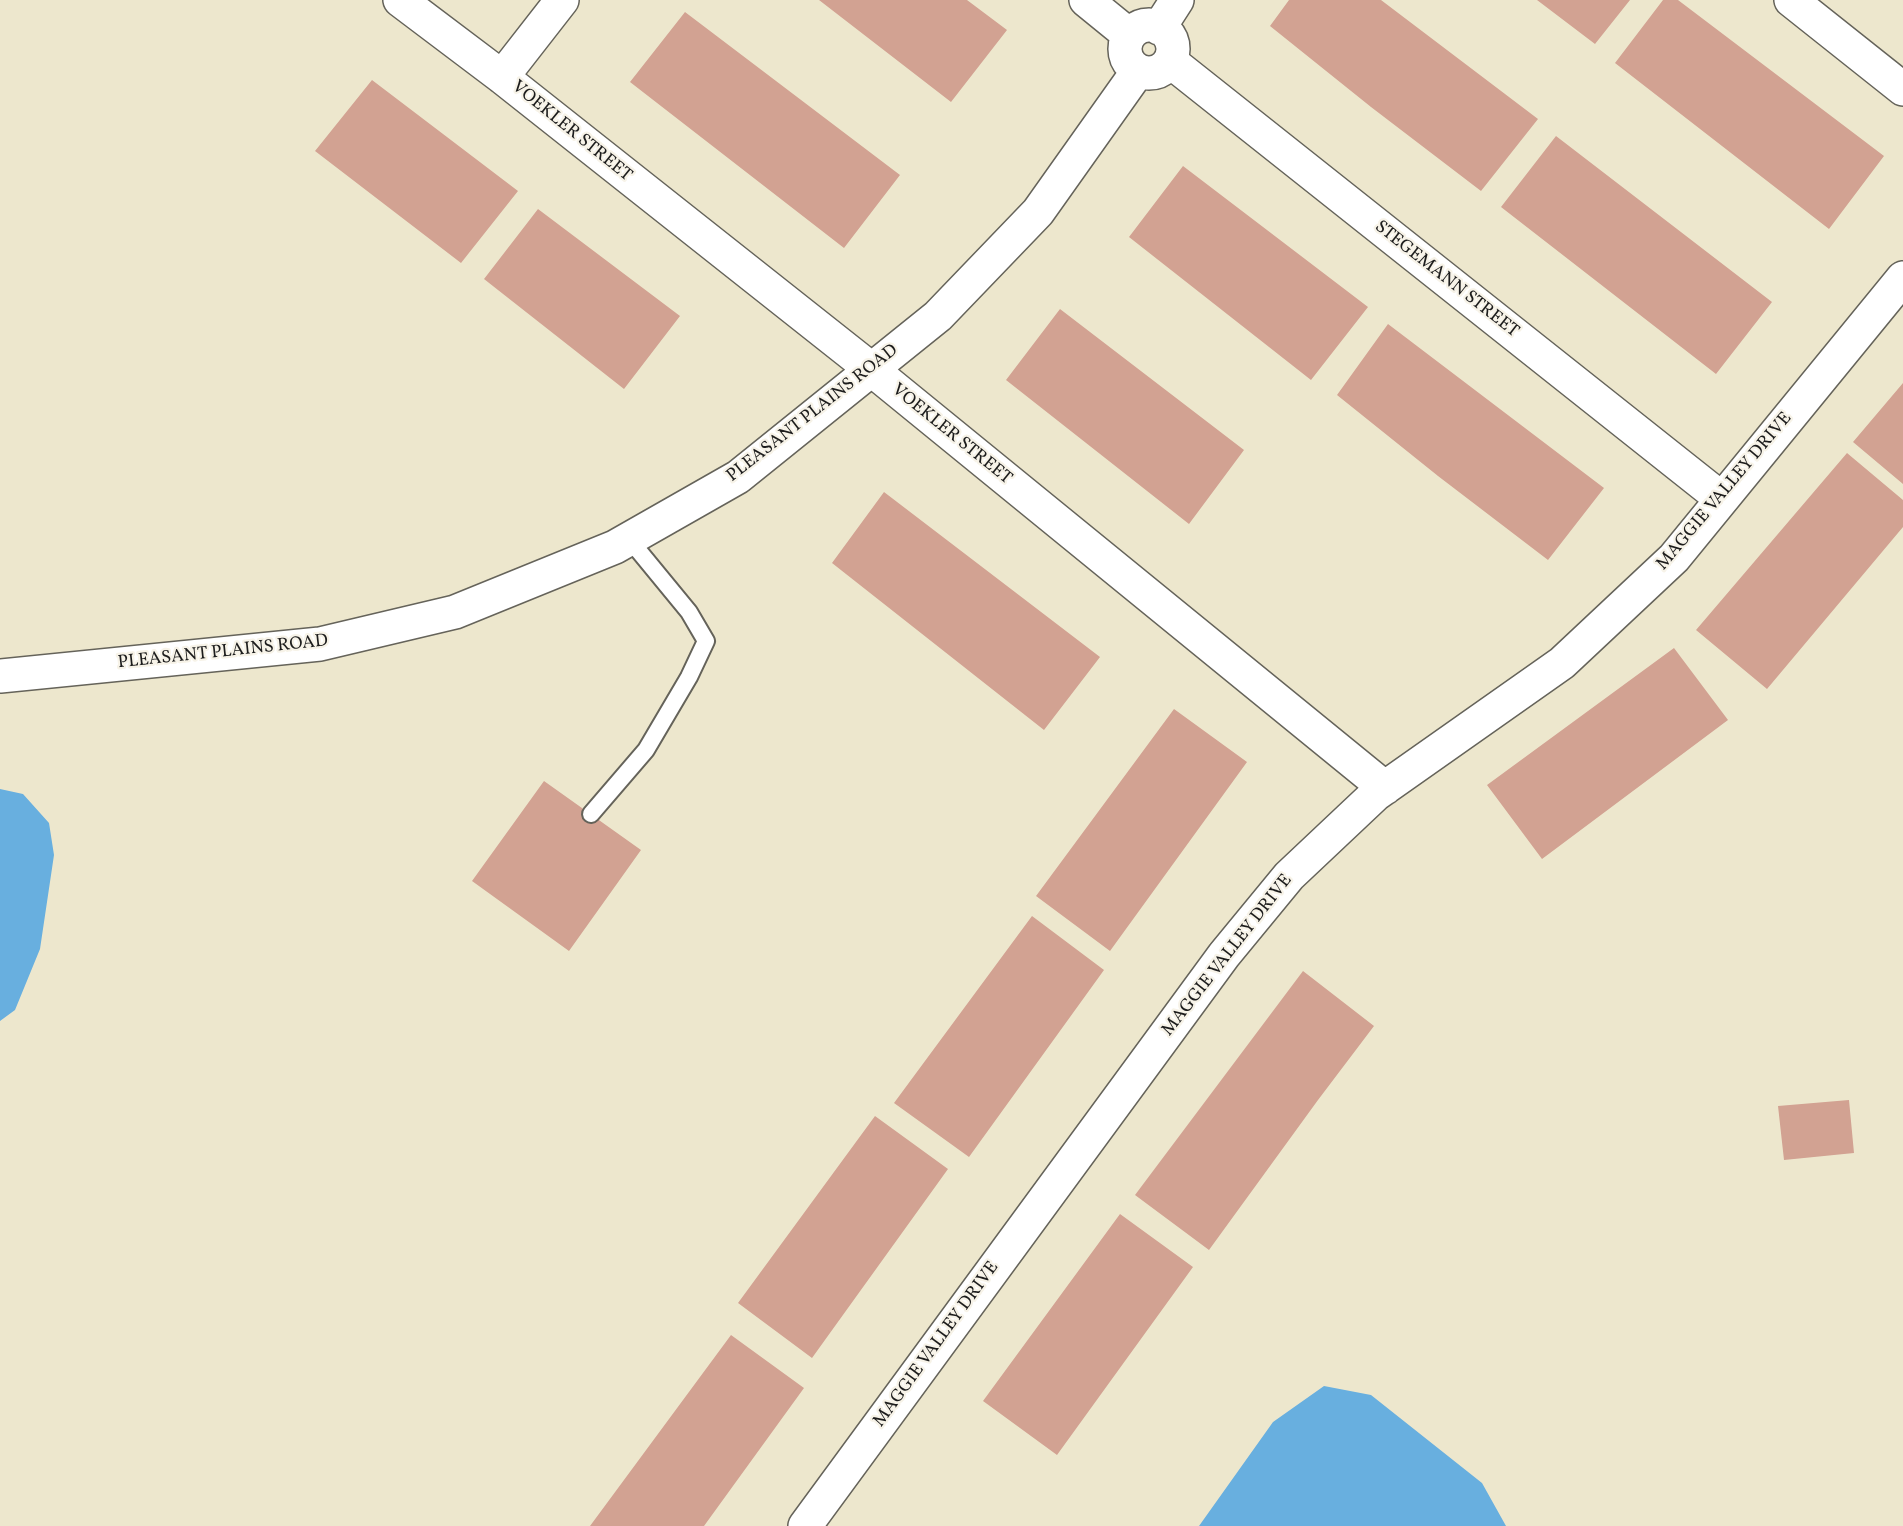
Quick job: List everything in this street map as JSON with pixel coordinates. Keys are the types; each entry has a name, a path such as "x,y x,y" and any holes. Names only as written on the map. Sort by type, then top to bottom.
{"street":[{"name":"VOEKLER STREET","path":"400,0 502,77 871,369 1384,788"},
{"path":"502,77 562,0"},
{"path":"1086,0 1144,31 1171,39 1173,54 1170,61 1160,71 1153,73 1138,71 1127,59 1125,51 1144,31 1177,0"},
{"path":"1791,0 1903,88"},
{"name":"STEGEMANN STREET","path":"1170,61 1722,499"},
{"name":"PLEASANT PLAINS ROAD","path":"0,676 320,644 456,612 615,547 738,477 938,316 1038,212 1138,71"},
{"name":"MAGGIE VALLEY DRIVE","path":"805,1526 1224,955 1289,876 1384,788 1562,663 1674,558 1903,278"}],"lane":[{"path":"591,814 646,750 689,677 706,641 689,612 628,539"}],"water":[{"path":"0,789 23,794 49,823 54,855 40,949 15,1010 0,1021"},
{"path":"1324,1386 1371,1395 1482,1483 1506,1526 1199,1526 1273,1422"}],"building":[{"path":"819,0 967,0 1007,30 951,102"},
{"path":"1289,0 1381,0 1538,119 1481,191 1270,26"},
{"path":"1537,0 1630,0 1595,44"},
{"path":"1663,0 1678,0 1884,156 1829,229 1615,63"},
{"path":"685,12 900,175 844,248 630,82"},
{"path":"372,80 518,191 461,263 315,151"},
{"path":"1556,136 1772,302 1716,374 1501,207"},
{"path":"1183,166 1368,307 1311,380 1129,237"},
{"path":"538,209 680,316 624,389 484,279"},
{"path":"1060,309 1244,450 1189,524 1006,380"},
{"path":"1388,324 1604,488 1548,560 1337,395"},
{"path":"1903,383 1903,484 1853,442"},
{"path":"1847,453 1903,500 1903,527 1767,689 1696,630"},
{"path":"884,492 1100,657 1044,730 832,563"},
{"path":"1674,648 1728,720 1542,859 1487,785"},
{"path":"1174,709 1247,762 1110,951 1036,896"},
{"path":"544,781 641,850 569,951 472,881"},
{"path":"1032,916 1104,970 969,1157 894,1103"},
{"path":"1303,971 1374,1026 1209,1250 1135,1195"},
{"path":"1849,1100 1854,1153 1784,1160 1778,1106"},
{"path":"875,1116 948,1169 812,1358 738,1303"},
{"path":"1120,1214 1193,1267 1057,1455 983,1401"},
{"path":"731,1335 804,1388 704,1526 590,1526"}]}
